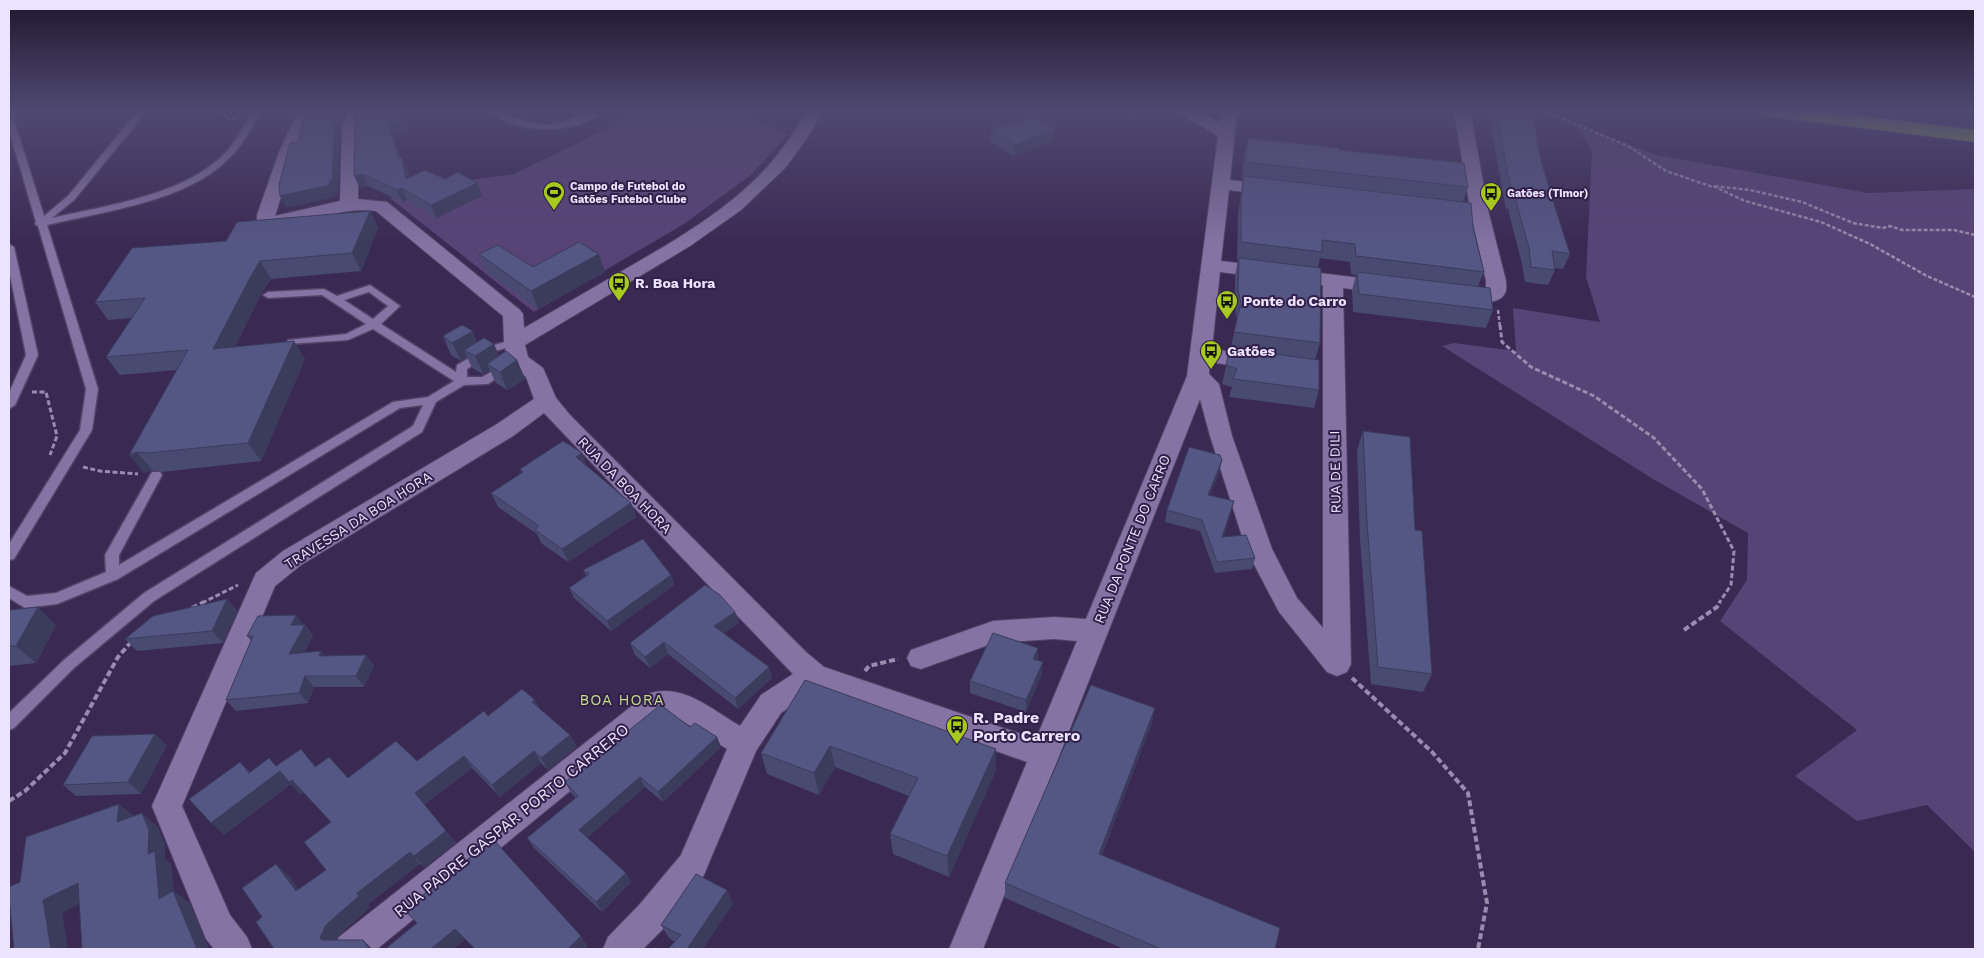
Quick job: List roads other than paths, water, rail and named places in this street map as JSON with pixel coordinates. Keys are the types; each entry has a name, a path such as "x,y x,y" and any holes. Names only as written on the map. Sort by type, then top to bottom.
{"street":[{"path":"286,156 266,215 266,222 280,222 348,204 367,202 381,206 512,314 516,351 694,237 738,204 785,156"},
{"path":"348,204 349,156"},
{"name":"RUA DA PONTE DO CARRO","path":"966,949 1199,365 1223,156"},
{"path":"1439,294 1478,298 1487,297 1496,292 1496,281 1480,214 1470,156"},
{"path":"1220,184 1296,193"},
{"path":"1460,212 1480,214"},
{"path":"1211,265 1401,289"},
{"name":"RUA DE DILI","path":"1199,365 1208,384 1212,404 1259,549 1288,605 1337,664 1325,372 1333,280"},
{"name":"RUA DA BOA HORA","path":"516,351 535,373 546,401 599,460 796,660 814,675 1044,755"},
{"path":"1199,365 1277,365"},
{"name":"TRAVESSA DA BOA HORA","path":"235,949 218,927 167,806 265,580 292,558 505,430 546,401"},
{"path":"921,658 993,632 1054,628 1094,631"},
{"path":"620,949 652,916 692,866 744,744 772,704 814,675"},
{"name":"RUA PADRE GASPAR PORTO CARRERO","path":"351,949 657,703 678,703 744,744"}],"lane":[{"path":"9,555 86,430 92,389 20,156"},
{"path":"40,224 71,198 106,156"},
{"path":"40,224 143,199 177,187 207,173 227,156"},
{"path":"9,247 32,355 9,405"},
{"path":"292,342 348,337 374,324 395,306 370,288 337,299"},
{"path":"268,295 324,292 462,382"},
{"path":"462,382 461,368 492,349 516,351"},
{"path":"11,597 25,602 57,598 113,575 397,405 431,400 462,382 484,381 516,351"},
{"path":"9,723 69,664 149,597 418,429 431,400"},
{"path":"113,575 112,554 156,475"}],"place":[{"name":"Campo de Futebol do Gatões Futebol Clube","path":"554,211"},
{"name":"Gatões (Timor)","path":"1491,212"},
{"name":"R. Boa Hora","path":"619,302"},
{"name":"Ponte do Carro","path":"1227,320"},
{"name":"Gatões","path":"1211,370"},
{"name":"R. Padre Porto Carrero","path":"957,745"}],"district":[{"name":"BOA HORA","path":"622,700"}]}
